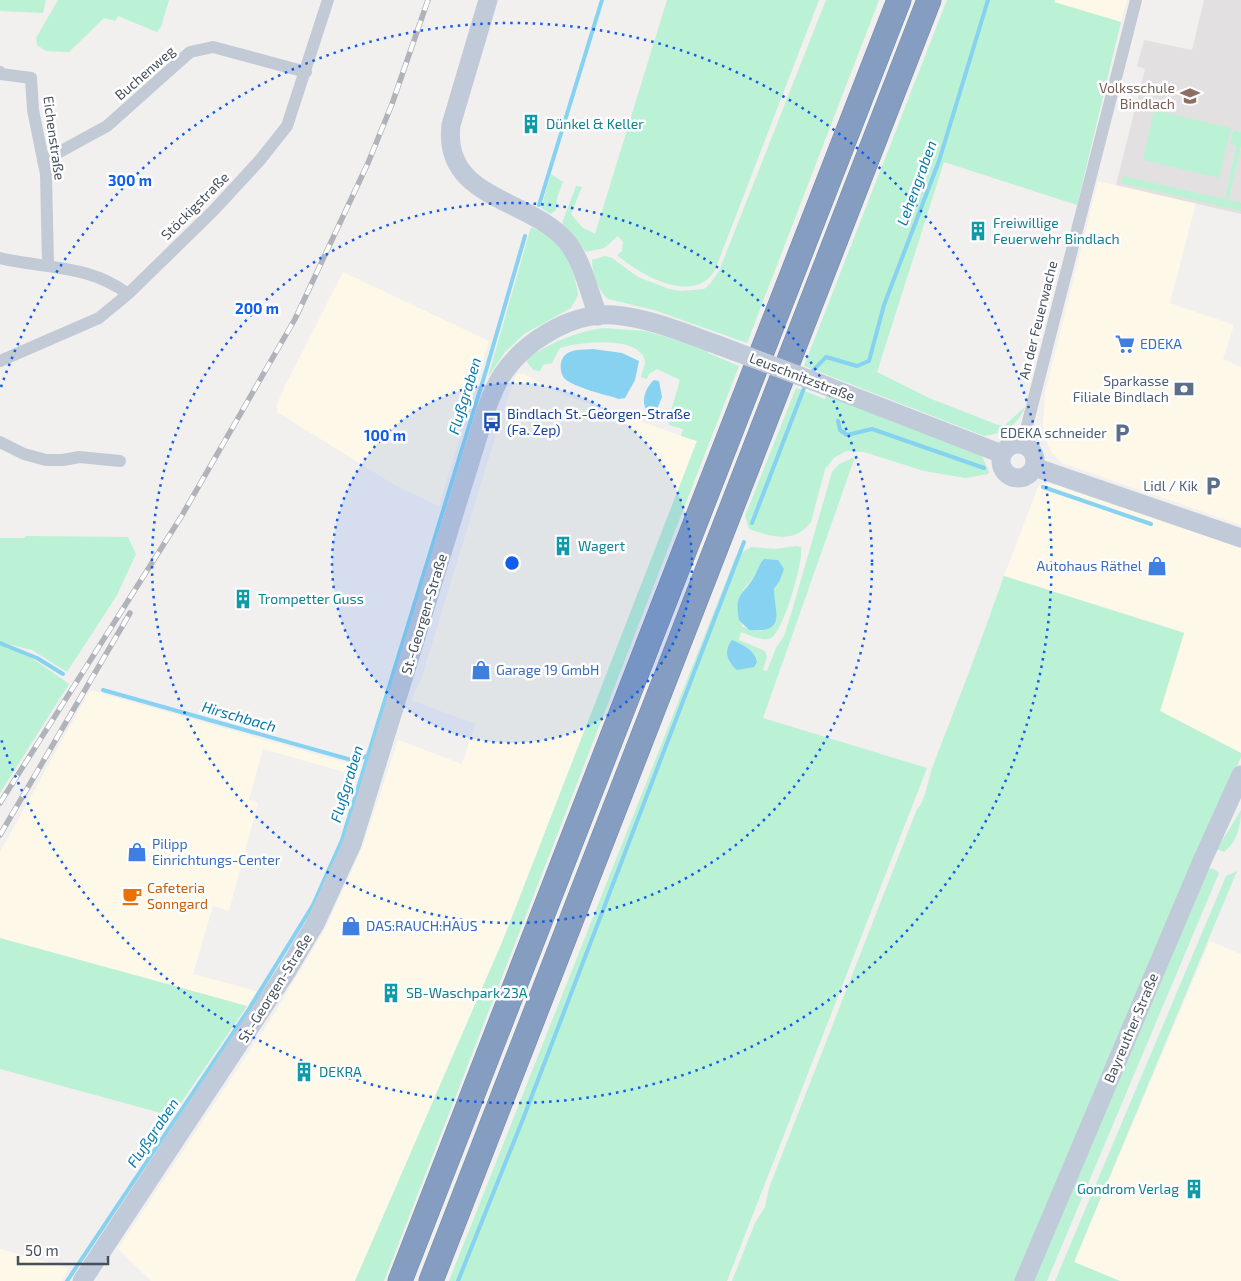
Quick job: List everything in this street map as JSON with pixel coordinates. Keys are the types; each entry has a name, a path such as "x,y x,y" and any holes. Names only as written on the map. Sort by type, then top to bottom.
{"highway":[{"path":"400,1281 899,0"},
{"path":"431,1281 929,0"}],"street":[{"name":"Stöckigstraße","path":"0,361 99,318 128,294 214,210 274,144 287,126 328,0"},
{"path":"488,0 451,125 449,137 453,155 457,165 473,182 506,204 541,221 567,242 579,262 598,316"},
{"name":"An der Feuerwache","path":"1022,445 1136,0"},
{"name":"Buchenweg","path":"43,161 107,126 190,52 213,47 306,72"},
{"name":"Eichenstraße","path":"0,72 1,74 31,78 33,110 43,161 48,264"},
{"path":"0,258 48,264 113,282 128,294"},
{"name":"Leuschnitzstraße","path":"598,316 613,315 649,323 718,345 1002,454"},
{"name":"St.-Georgen-Straße","path":"82,1281 261,1012 323,908 352,844 483,420 500,380 530,344 550,332 575,321 598,316"},
{"path":"0,442 24,454 46,460 63,460 79,457 120,461"},
{"path":"1014,444 1022,445 1033,454 1034,467 1023,477 1010,476 1002,468 1002,454 1014,444"},
{"path":"1034,467 1241,538"},
{"name":"Bayreuther Straße","path":"1024,1281 1202,861 1241,775"}],"shaded area":[{"path":"1055,0 1127,0 1121,22 1054,2"},
{"name":"Volksschule Bindlach","path":"1204,0 1241,0 1241,132 1233,130 1230,144 1236,146 1225,196 1229,197 1241,147 1241,214 1116,185 1145,69 1137,66 1144,40 1192,50"},
{"path":"1098,181 1196,203 1170,303 1234,325 1223,359 1241,367 1241,525 1062,463 1051,452 1046,440 1043,426 1045,393"},
{"path":"343,272 489,341 439,506 396,486 277,412 277,404 286,384"},
{"path":"518,374 524,374 566,396 697,441 503,940 355,1281 151,1281 118,1249 274,1014 325,929 362,848 398,740 462,764 475,724 411,700 421,680 505,405"},
{"path":"1043,483 1050,483 1241,548 1241,753 1160,711 1184,632 1004,576 1038,487"},
{"name":"Pilipp Einrichtungs-Center","path":"90,690 361,767 358,776 263,749 249,800 258,803 229,911 213,906 193,974 257,991 247,1006 0,938 0,852"},
{"path":"1210,941 1241,954 1241,1281 1120,1281 1074,1262"},
{"path":"0,1249 70,1268 62,1281 0,1281"}],"green space":[{"path":"0,0 46,0 43,13 0,11"},
{"path":"58,0 169,0 161,27 157,32 118,16 115,21 104,18 69,52 46,51 37,45 36,38"},
{"path":"667,0 819,0 715,270 706,281 694,286 667,284 639,271 617,255 622,251 623,242 618,236 604,248 586,252 562,223 576,186 582,187 571,214 582,227 595,234"},
{"path":"826,0 879,0 747,343 654,310 608,299 599,287 592,265 592,260 605,256 612,258 638,277 669,289 682,291 704,289 710,284 719,271"},
{"path":"947,0 1055,0 1054,2 1121,22 1077,205 944,162 877,372 929,398 998,425 1005,425 1025,407 1018,420 1009,428 984,436 804,366"},
{"path":"1154,110 1231,128 1219,178 1143,160"},
{"path":"1233,130 1241,132 1241,147 1229,198 1225,197 1236,146 1230,144"},
{"path":"551,174 563,182 557,198 556,210 551,214 541,208"},
{"path":"1123,176 1241,203 1241,211 1121,183"},
{"path":"531,227 550,238 564,254 573,274 578,295 571,308 524,334 505,352 488,377"},
{"path":"602,328 646,331 709,350 708,353 739,366 384,1281 355,1281 503,940 697,441 681,436 683,429 669,425 668,421 680,380 657,369 649,374 647,379 641,377 645,362 641,353 633,347 608,342 594,342 560,348 552,363 543,365 540,371 533,370 527,362 528,358 554,343 572,335"},
{"path":"796,388 825,399 826,395 982,456 989,472 988,474 965,478 924,471 864,452 846,451 834,458 825,469 811,522 804,529 797,534 782,537 749,529 745,516"},
{"path":"855,457 763,718 927,768 727,1281 449,1281 736,556 751,547 775,549 801,547 792,596 776,633 771,638 764,639 741,632 739,640 765,651 767,657 763,670 767,671 776,648 784,636 832,472 839,464","holes":["784,568 775,588 762,631 749,630 742,626 743,590 757,573","741,644 755,655 730,664 727,655 728,645"]},
{"path":"26,536 128,537 136,554 117,595 67,672 32,650 0,642 0,538 24,538"},
{"path":"1004,576 1184,633 1160,711 1241,753 1241,757 1016,1281 732,1281 755,1223 765,1207 769,1188 917,809 925,795 934,763"},
{"path":"0,644 22,651 69,684 0,793"},
{"path":"1241,810 1239,828 1235,839 1224,852 1217,849"},
{"path":"1207,868 1214,869 1219,873 1047,1281 1031,1281"},
{"path":"1237,871 1074,1262 1120,1281 1055,1281 1226,876"},
{"path":"0,938 247,1006 172,1116 0,1069"}],"water":[{"path":"593,349 622,353 639,361 635,380 625,398 619,399 574,385 564,378 561,373 561,365 563,358 569,352"},
{"path":"654,380 659,381 662,397 656,412 648,412 644,400 648,387"},
{"path":"764,559 778,560 784,569 774,589 776,619 769,628 749,630 739,620 739,600"},
{"path":"732,640 748,648 753,654 757,662 754,667 737,670 731,663 727,652"}],"waterway":[{"name":"Flußgraben","path":"539,205 602,0"},
{"name":"Lehengraben","path":"809,375 826,357 857,366 869,361 884,305 939,161 988,0"},
{"name":"Flußgraben","path":"67,1281 249,1009 313,905 342,840 485,374 525,236"},
{"path":"752,523 806,383"},
{"name":"Lehengraben","path":"838,421 840,430 847,435 872,429 984,468"},
{"name":"Lehengraben","path":"1043,487 1151,524"},
{"path":"458,1281 523,1119 744,542"},
{"name":"Hirschbach","path":"0,643 37,658 63,674"},
{"name":"Hirschbach","path":"103,690 355,761 369,755"}],"railway":[{"path":"0,803 181,517 295,319 368,163 392,104 428,0"},
{"path":"0,835 130,613"}],"place":[{"name":"Volksschule Bindlach","path":"1190,96"},
{"name":"Dünkel & Keller","path":"531,124"},
{"name":"Freiwillige Feuerwehr Bindlach","path":"978,231"},
{"name":"EDEKA","path":"1125,344"},
{"name":"Sparkasse Filiale Bindlach","path":"1184,389"},
{"name":"Bindlach St.-Georgen-Straße (Fa. Zep)","path":"492,422"},
{"name":"EDEKA schneider","path":"1122,433"},
{"name":"Lidl / Kik","path":"1213,486"},
{"name":"Wagert","path":"563,546"},
{"name":"Autohaus Räthel","path":"1157,566"},
{"name":"Trompetter Guss","path":"243,599"},
{"name":"Garage 19 GmbH","path":"481,670"},
{"name":"Pilipp Einrichtungs-Center","path":"137,852"},
{"name":"Cafeteria Sonngard","path":"132,896"},
{"name":"DAS:RAUCH:HAUS","path":"351,926"},
{"name":"SB-Waschpark 23A","path":"391,993"},
{"name":"DEKRA","path":"304,1072"},
{"name":"Gondrom Verlag","path":"1194,1189"}]}
